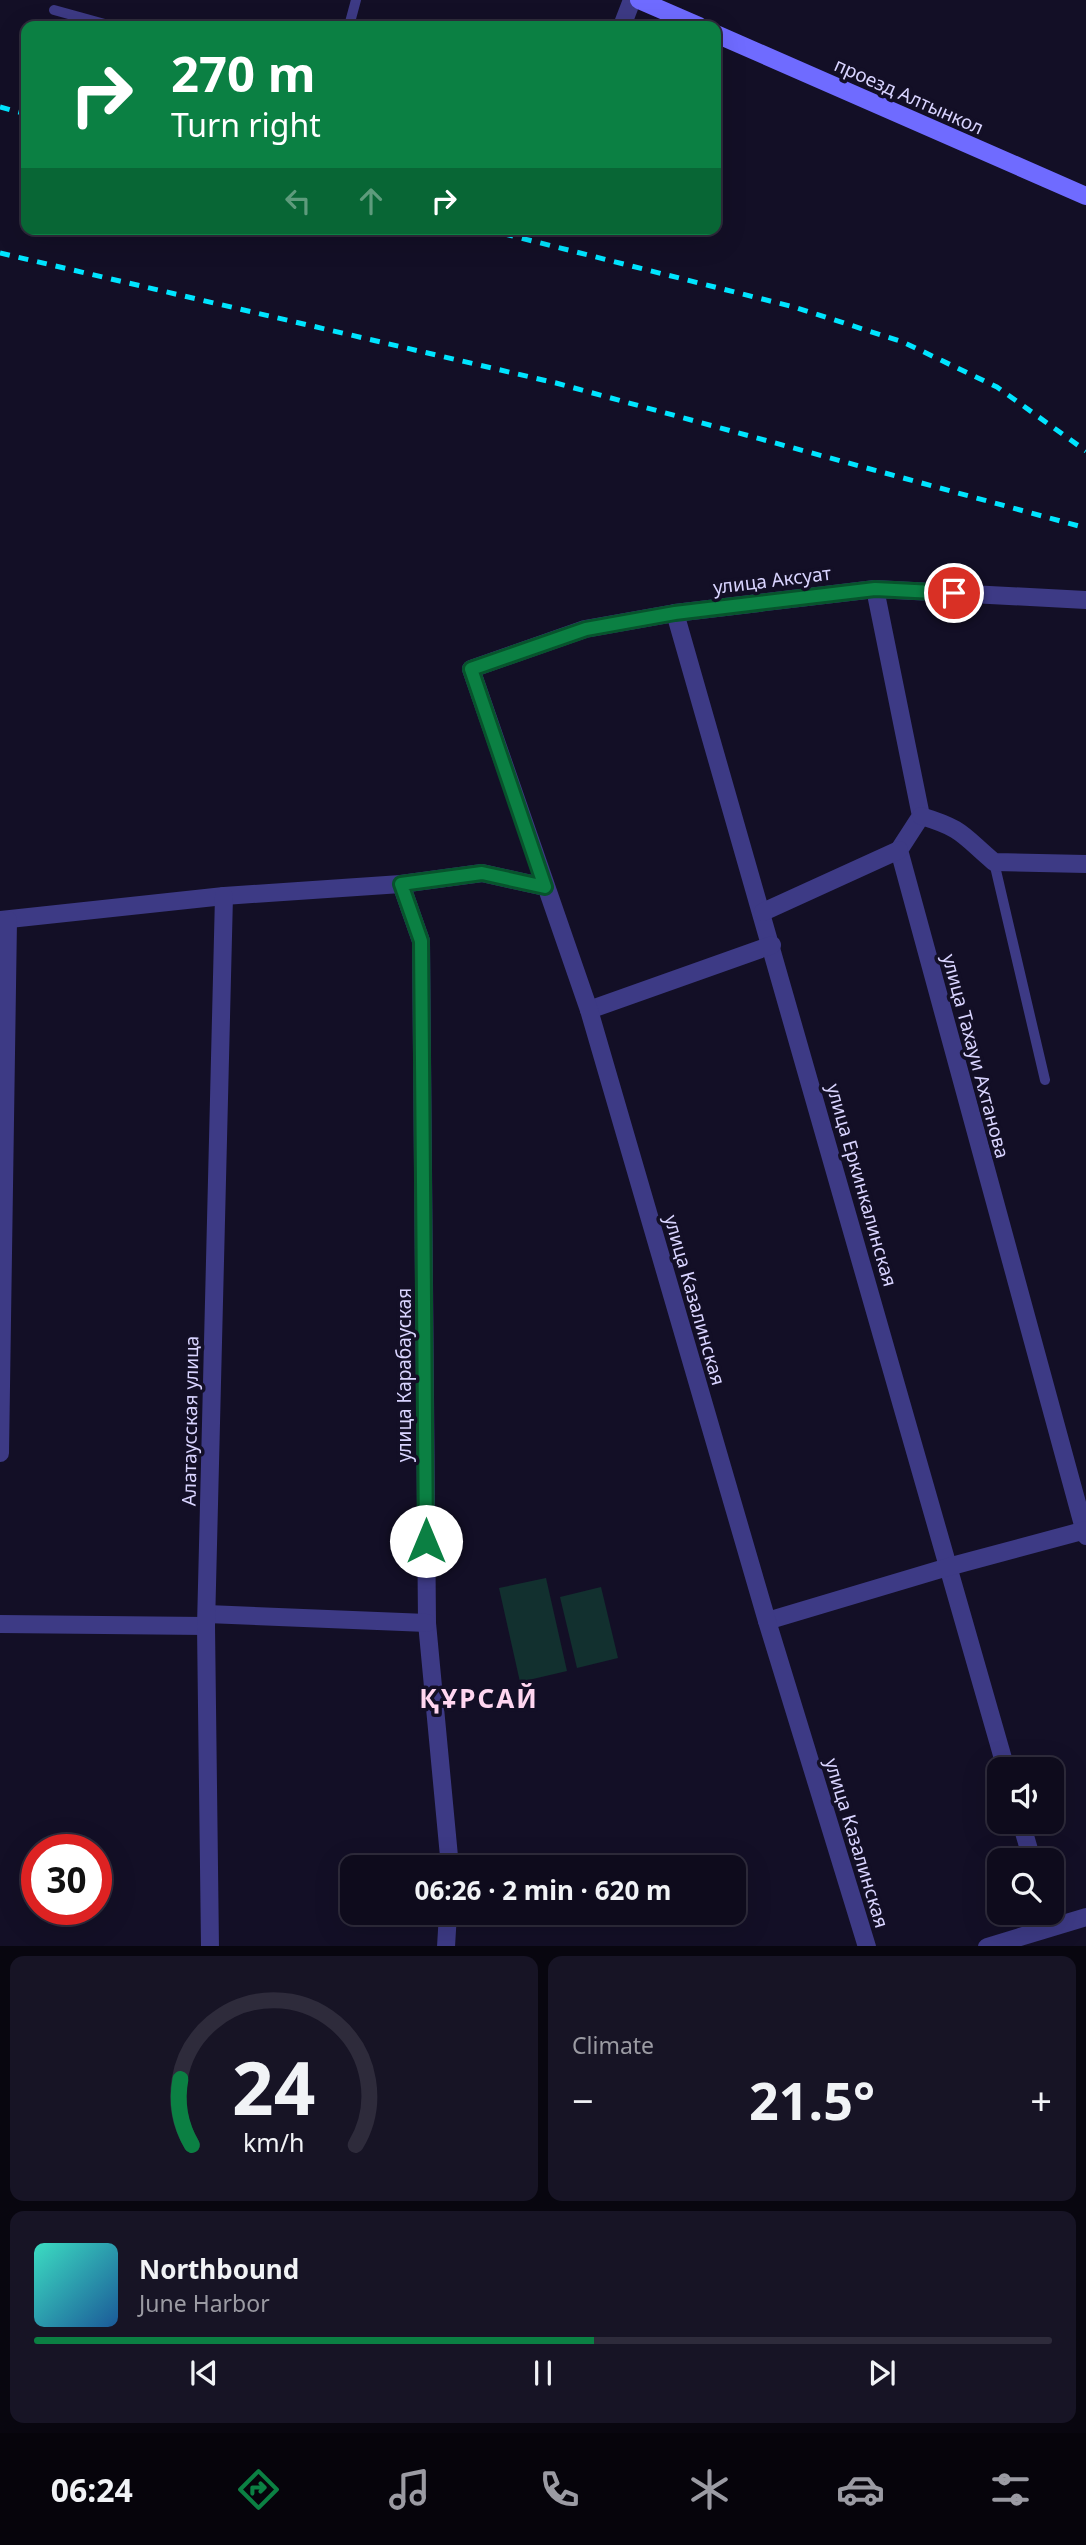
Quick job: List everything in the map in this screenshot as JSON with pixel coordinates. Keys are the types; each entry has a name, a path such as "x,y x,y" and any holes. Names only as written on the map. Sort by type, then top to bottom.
{"main road":[{"path":"639,0 687,21"},
{"name":"проезд Алтынкол","path":"721,36 1086,196"}],"street":[{"path":"624,21 632,0"},
{"path":"763,912 898,850 921,816 875,589"},
{"name":"улица Аксуат","path":"471,669 586,629 675,613 875,589 1086,600"},
{"name":"улица Еркинкалинская","path":"675,613 763,912 1003,1757"},
{"name":"улица Казалинская","path":"471,669 589,1010 767,1621 867,1946"},
{"path":"921,816 946,822 966,834 994,862 1086,864"},
{"name":"улица Тахауи Ахтанова","path":"898,850 1085,1532"},
{"path":"0,1453 4,920 225,896 401,884 482,873 545,887"},
{"name":"улица Карабауская","path":"401,884 421,941 427,1623 449,1855"},
{"name":"Алатаусская улица","path":"210,1946 206,1620 225,896"},
{"path":"589,1010 772,945"},
{"path":"767,1621 948,1567 1085,1532"},
{"path":"0,1624 206,1620 427,1623"},
{"path":"1064,1919 1086,1917"},
{"path":"446,1946 447,1925"},
{"path":"989,1946 1038,1925"}],"lane":[{"path":"350,21 356,0"},
{"path":"54,10 94,21"},
{"path":"994,862 1045,1080"}],"green space":[{"path":"546,1578 567,1671 520,1682 499,1588"},
{"path":"601,1587 618,1658 577,1668 560,1597"}],"railway":[{"path":"0,107 21,113"},
{"path":"509,235 794,307 903,342 997,387 1086,451"},
{"path":"0,253 556,383 1086,528"}],"district":[{"name":"ҚҰРСАЙ","path":"479,1698"}],"route":[{"path":"426,1541 421,941 401,884 482,873 545,887 471,669 586,629 675,613 875,589 954,593"}]}
